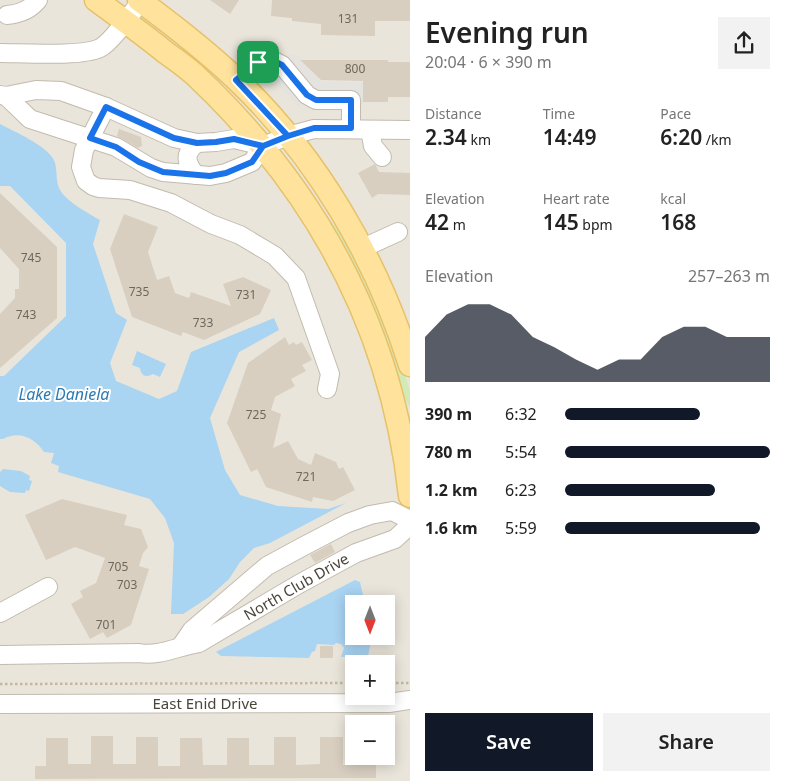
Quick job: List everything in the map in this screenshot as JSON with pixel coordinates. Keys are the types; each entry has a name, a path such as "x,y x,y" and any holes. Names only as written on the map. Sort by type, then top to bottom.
{"main road":[{"path":"96,0 195,74 263,146 313,215 337,255 358,298 375,341 400,427 410,496"},
{"path":"140,1 184,33 236,80 288,136 319,178 363,248 386,300 410,365"}],"street":[{"path":"7,14 22,12 34,6 38,0"},
{"path":"0,53 81,52 101,48 111,39 140,1"},
{"path":"236,80 258,62 276,62 282,65 307,95 316,100 351,100 351,128"},
{"path":"3,95 36,90 61,91 106,107 174,138 197,143 234,139 263,146"},
{"path":"3,95 30,119 116,147 151,168 163,172 196,175 210,176 240,168 252,162 263,146 314,128 410,130"},
{"path":"106,107 84,150 81,167 86,181 92,186 130,190 171,203 211,224 240,235 275,256 296,278 330,374 327,389"},
{"path":"370,130 373,146 382,158"},
{"path":"196,175 188,163 187,156 190,148 197,143"},
{"path":"363,248 398,232"},
{"name":"North Club Drive","path":"181,646 192,630 267,566 348,523 370,515 392,510 410,520"},
{"path":"348,523 347,533 350,542 361,551"},
{"name":"North Club Drive","path":"0,654 146,654 163,653 181,646 199,643 298,584 361,551 395,539 410,525"},
{"path":"0,613 48,587"},
{"name":"East Enid Drive","path":"0,704 379,703 410,700"}],"path":[{"path":"0,684 345,683"},
{"path":"395,683 410,683"}],"shaded area":[{"path":"0,0 410,0 410,781 0,781"},
{"path":"247,54 301,55 301,62 321,82 363,82 364,105 298,106"}],"green space":[{"path":"299,174 352,249 366,274 402,363 410,392 410,408 296,176"}],"water":[{"name":"Lake Daniela","path":"0,124 30,139 50,154 55,164 58,186 63,194 78,207 100,220 93,244 116,313 127,320 110,363 116,381 159,399 177,391 191,352 274,318 279,330 239,352 210,418 225,470 240,495 278,506 328,509 346,503 270,543 254,548 240,562 229,579 209,597 183,614 171,614 174,543 165,518 150,499 58,472 59,466 51,463 54,453 44,452 31,439 21,435 0,439 0,376 4,376 66,316 66,243 10,186 0,186"},
{"path":"137,351 166,364 160,377 153,374 144,376 140,368 132,365"},
{"path":"3,469 21,471 30,476 29,480 32,481 29,491 26,490 25,493 10,492 0,486 0,472"},
{"path":"355,580 360,582 363,595 345,595 345,645 370,645 368,655 345,655 345,657 341,657 344,648 341,644 336,643 334,645 317,644 315,651 312,652 309,658 221,656 216,652"}],"building":[{"path":"210,0 239,0 230,14"},
{"path":"272,0 410,0 410,21 375,21 375,36 321,35 321,24 292,21 292,18 271,16"},
{"path":"300,60 388,60 388,62 410,62 410,97 388,97 388,102 363,102 363,81 321,80"},
{"path":"119,129 141,137 142,146 138,148 117,136"},
{"path":"375,164 379,172 410,173 410,195 378,194 372,198 358,173"},
{"path":"0,193 57,247 57,318 0,368 0,314 15,298 15,289 19,289 19,269 0,248"},
{"path":"124,214 158,227 148,252 157,280 169,276 175,293 189,298 191,292 231,306 223,284 243,277 271,290 260,314 204,340 183,332 181,336 132,317 110,249"},
{"path":"285,337 289,345 294,342 296,345 302,342 312,360 302,365 306,371 291,379 295,386 275,397 271,410 281,414 273,448 288,441 298,459 311,465 315,453 336,462 339,469 343,467 355,490 333,501 313,497 312,502 266,487 257,469 251,472 227,423 248,363"},
{"path":"62,499 127,515 124,525 141,529 148,547 143,553 139,566 149,569 131,625 107,638 103,632 90,639 71,604 83,597 80,591 96,583 105,558 75,547 46,560 25,515"},
{"path":"331,544 335,552 315,563 310,555"},
{"path":"320,646 333,646 333,658 320,658"},
{"path":"91,736 113,736 113,764 136,764 136,737 158,737 158,766 180,766 180,738 202,738 203,765 227,765 227,738 249,738 249,765 274,765 274,737 296,737 296,765 320,764 320,737 343,737 343,765 376,765 376,778 35,779 35,766 46,766 46,738 68,738 68,764 91,764"}],"route":[{"path":"258,62 243,72 236,80 288,136 263,146 252,162 240,168 210,176 163,172 139,162 116,147 90,138 106,107 174,138 197,143 234,139 263,146 314,128 351,128 351,100 316,100 307,95 282,65 276,62 258,62"}]}
